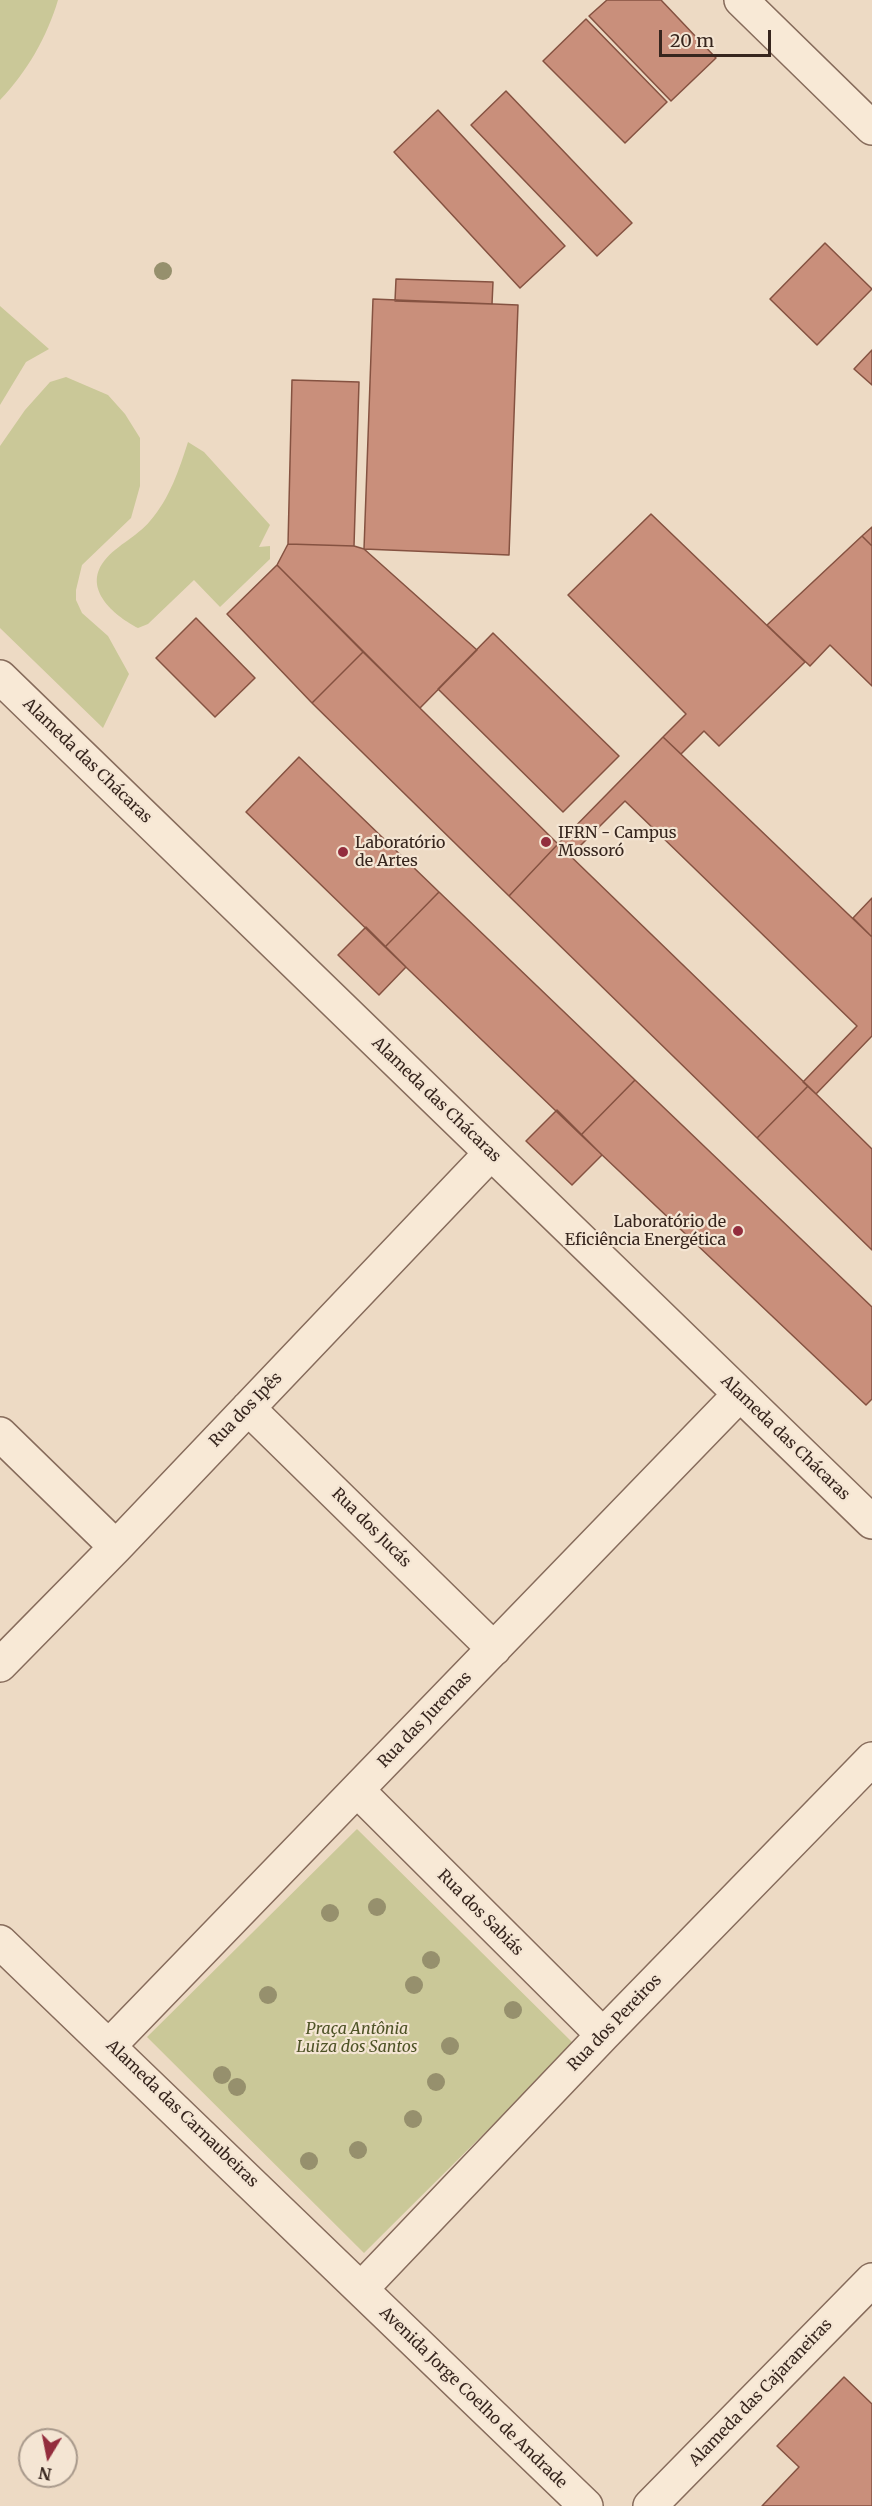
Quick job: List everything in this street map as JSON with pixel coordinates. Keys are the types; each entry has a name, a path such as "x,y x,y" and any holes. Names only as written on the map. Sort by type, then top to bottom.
{"street":[{"path":"741,0 872,128"},
{"name":"Alameda das Chácaras","path":"0,677 872,1522"},
{"name":"Rua dos Ipês","path":"0,1665 116,1547 491,1153"},
{"name":"Rua das Juremas","path":"110,2045 740,1394"},
{"name":"Rua dos Jucás","path":"248,1408 494,1649"},
{"path":"0,1434 116,1547"},
{"name":"Rua dos Pereiros","path":"361,2289 603,2035 872,1759"},
{"name":"Rua dos Sabiás","path":"358,1791 603,2035"},
{"name":"Alameda das Carnaubeiras","path":"0,1942 110,2045 361,2289"},
{"name":"Avenida Jorge Coelho de Andrade","path":"361,2289 586,2506"},
{"name":"Alameda das Cajaraneiras","path":"650,2506 867,2294"}],"green space":[{"path":"0,0 58,0 35,53 19,78 0,100"},
{"path":"0,306 49,349 26,362 0,405"},
{"path":"66,377 108,395 125,414 140,438 140,486 131,518 82,565 76,590 76,600 82,613 108,636 129,674 103,728 0,628 0,446 25,410 50,382"},
{"path":"188,442 204,452 270,525 259,547 270,546 270,559 220,607 194,580 148,624 138,628 121,617 105,602 97,584 98,574 107,558 145,527 157,512 173,483"},
{"name":"Praça Antônia Luiza dos Santos","path":"357,1829 574,2044 364,2253 147,2037"}],"building":[{"path":"607,0 661,0 716,58 671,101 589,16"},
{"path":"586,19 667,102 625,143 543,61"},
{"path":"506,91 632,223 597,256 471,125"},
{"path":"438,110 565,246 520,288 394,152"},
{"path":"825,243 872,289 817,345 770,299"},
{"path":"396,279 493,282 492,304 395,301"},
{"path":"373,299 518,305 509,555 364,549"},
{"path":"872,350 872,385 854,369"},
{"path":"292,380 359,382 354,546 288,544"},
{"path":"651,514 805,662 719,746 704,731 681,754 663,737 686,714 568,595"},
{"path":"872,527 872,546 862,536"},
{"path":"862,536 872,546 872,686 830,645 810,666 767,625"},
{"path":"288,544 354,546 364,549 477,650 420,708 277,565"},
{"path":"277,565 363,652 312,703 227,614"},
{"path":"196,618 255,678 215,717 156,658"},
{"path":"493,633 619,756 563,812 438,689"},
{"path":"363,652 558,844 509,896 312,703"},
{"path":"663,737 872,937 872,1036 816,1094 803,1082 857,1026 625,801 570,856 558,844"},
{"name":"Laboratório de Artes","path":"299,757 439,892 385,947 246,812"},
{"path":"558,844 808,1086 757,1138 509,896"},
{"path":"439,892 635,1080 581,1135 385,947"},
{"path":"872,898 872,937 853,918"},
{"path":"366,927 406,967 379,995 338,955"},
{"name":"Laboratório de Eficiência Energética","path":"635,1080 872,1307 872,1399 866,1405 581,1135"},
{"path":"808,1086 872,1149 872,1250 757,1138"},
{"path":"557,1110 602,1155 572,1185 526,1141"},
{"path":"844,2377 872,2404 872,2506 762,2506 799,2467 777,2446"}],"place":[{"name":"IFRN - Campus Mossoró","path":"546,842"},
{"name":"Laboratório de Artes","path":"343,852"},
{"name":"Laboratório de Eficiência Energética","path":"738,1231"}]}
